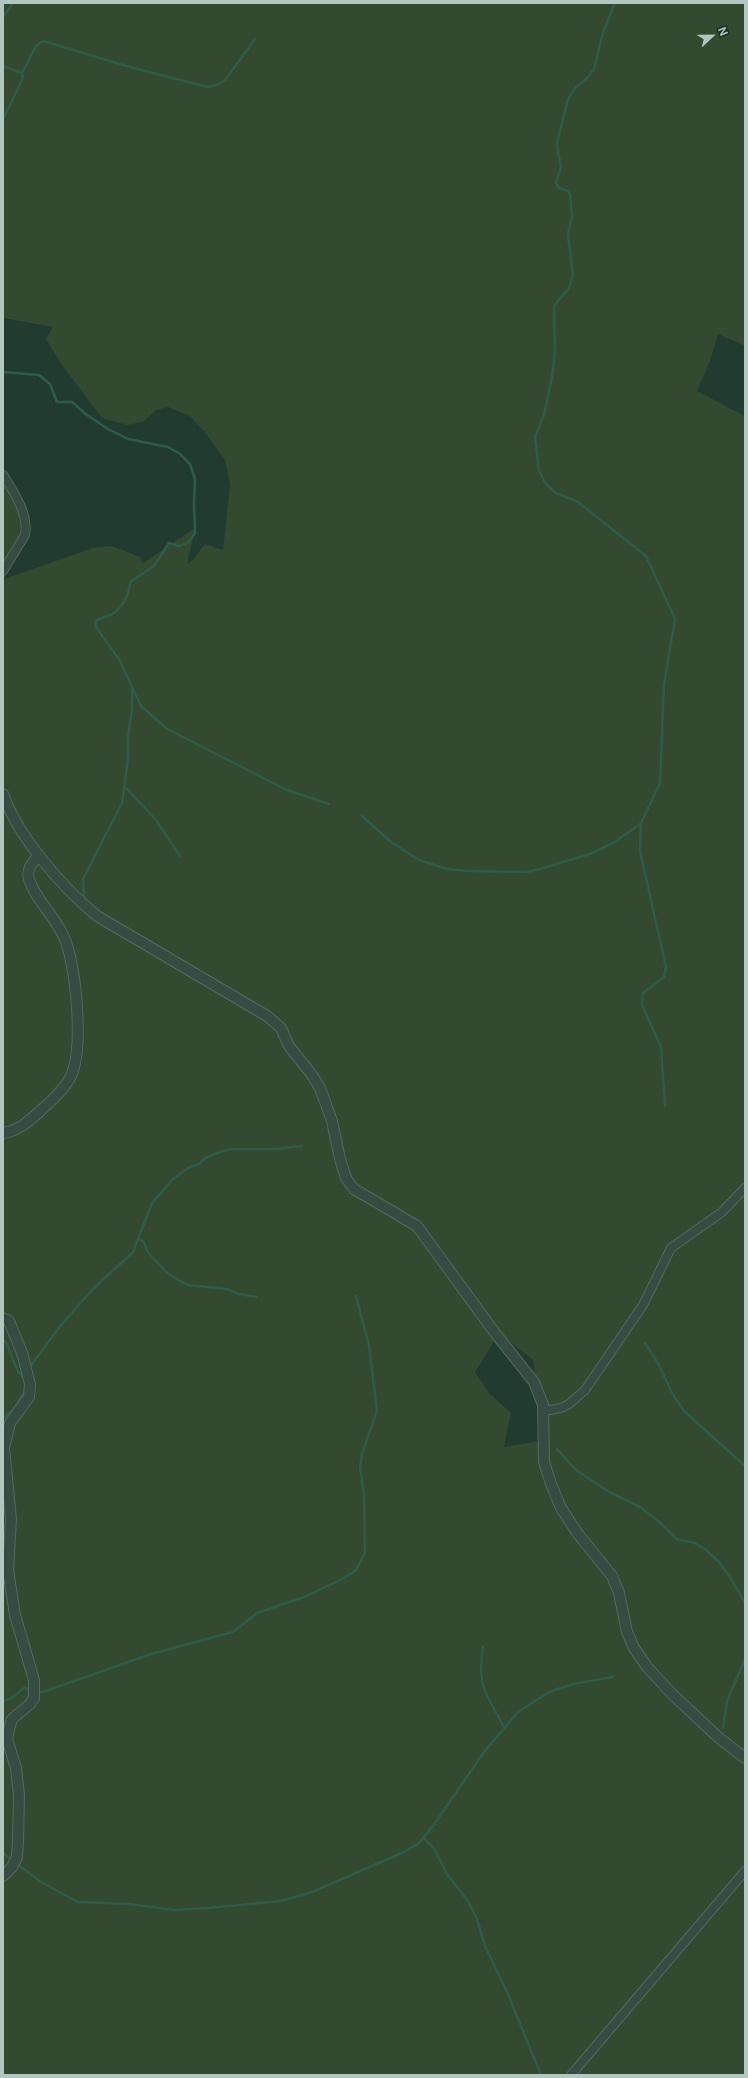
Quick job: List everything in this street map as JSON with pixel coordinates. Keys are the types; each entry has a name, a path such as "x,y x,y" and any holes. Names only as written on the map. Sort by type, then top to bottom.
{"street":[{"path":"3,475 22,512 26,529 25,535 3,571"},
{"path":"3,794 13,817 39,855 76,899 97,916 267,1016 281,1028 289,1046 312,1075 320,1088 332,1121 340,1159 346,1178 354,1189 417,1226 477,1310 534,1382 544,1411 544,1462 551,1484 561,1508 578,1534 612,1576 619,1593 627,1632 634,1648 647,1667 672,1694 719,1738 745,1758"},
{"path":"3,1132 20,1128 47,1105 62,1089 70,1077 74,1067 76,1037 75,987 65,940 29,878 30,866 39,855"},
{"path":"544,1411 561,1408 585,1390 643,1306 671,1248 722,1212 745,1188"},
{"path":"3,1318 9,1322 22,1353 30,1384 29,1397 10,1423 4,1448 11,1519 8,1570 15,1615 34,1680 35,1691 30,1704 12,1719 7,1739 16,1768 19,1795 18,1841 17,1857 12,1867 3,1876"},
{"path":"571,2075 745,1871"}],"green space":[{"path":"3,3 745,3 745,346 718,334 710,361 697,391 745,416 745,2075 3,2075 3,478 27,517 24,539 4,579 93,548 112,546 140,557 143,563 195,528 187,564 193,560 205,544 223,550 230,485 225,460 204,431 190,416 168,407 156,410 143,422 127,425 102,418 62,365 46,339 53,327 3,318","holes":["499,1333 533,1360 537,1386 540,1441 504,1447 511,1413 489,1393 475,1372"]}],"waterway":[{"path":"3,17 13,3"},
{"path":"615,3 603,33 594,69 587,78 575,88 568,99 558,138 557,147 561,166 556,183 559,188 568,191 570,194 572,216 568,234 573,276 569,288 554,306 555,350 552,377 544,415 535,437 539,471 546,484 556,493 578,502 646,556 675,619 664,684 660,783 641,823 640,851 666,967 664,977 643,993 642,1005 661,1047 665,1106"},
{"path":"22,73 36,46 43,41 133,68 208,87 219,84 226,79 255,39"},
{"path":"3,66 22,73"},
{"path":"3,119 23,78 22,73"},
{"path":"3,372 39,375 50,384 57,402 72,402 87,415 108,429 128,439 168,447 180,454 190,464 195,479 195,533 189,542 179,546 169,543 154,566 130,582 127,596 119,609 111,615 96,621 96,627 120,661 141,706 167,729 287,790 329,804"},
{"path":"84,899 83,879 122,803 128,759 128,736 132,710 132,689"},
{"path":"126,788 156,820 180,856"},
{"path":"362,816 391,842 419,860 447,869 467,871 527,872 540,869 590,854 615,842 640,824"},
{"path":"29,1368 61,1325 93,1289 133,1252 152,1203 173,1179 188,1168 199,1164 205,1158 223,1151 231,1149 276,1149 302,1146"},
{"path":"138,1239 144,1242 147,1251 166,1272 178,1280 189,1285 227,1289 239,1294 257,1297"},
{"path":"36,1692 43,1692 151,1654 233,1632 257,1613 307,1596 344,1578 356,1570 365,1553 364,1494 360,1468 362,1454 377,1411 369,1346 356,1296"},
{"path":"3,1341 6,1342 18,1372 25,1378"},
{"path":"645,1343 659,1365 672,1393 684,1411 745,1466"},
{"path":"3,1418 13,1410 25,1391"},
{"path":"557,1449 576,1470 609,1492 640,1507 657,1520 677,1539 695,1543 706,1550 719,1562 730,1577 745,1603"},
{"path":"483,1646 481,1671 484,1689 504,1727"},
{"path":"723,1728 727,1701 745,1659"},
{"path":"17,1864 41,1882 78,1902 129,1904 174,1910 281,1901 312,1892 404,1852 419,1843 433,1826 484,1752 518,1712 549,1692 573,1684 613,1677"},
{"path":"3,1701 12,1698 24,1688 32,1691"},
{"path":"424,1838 435,1850 447,1874 468,1901 477,1919 485,1946 508,1994 541,2075"},
{"path":"3,1853 13,1861"}]}
